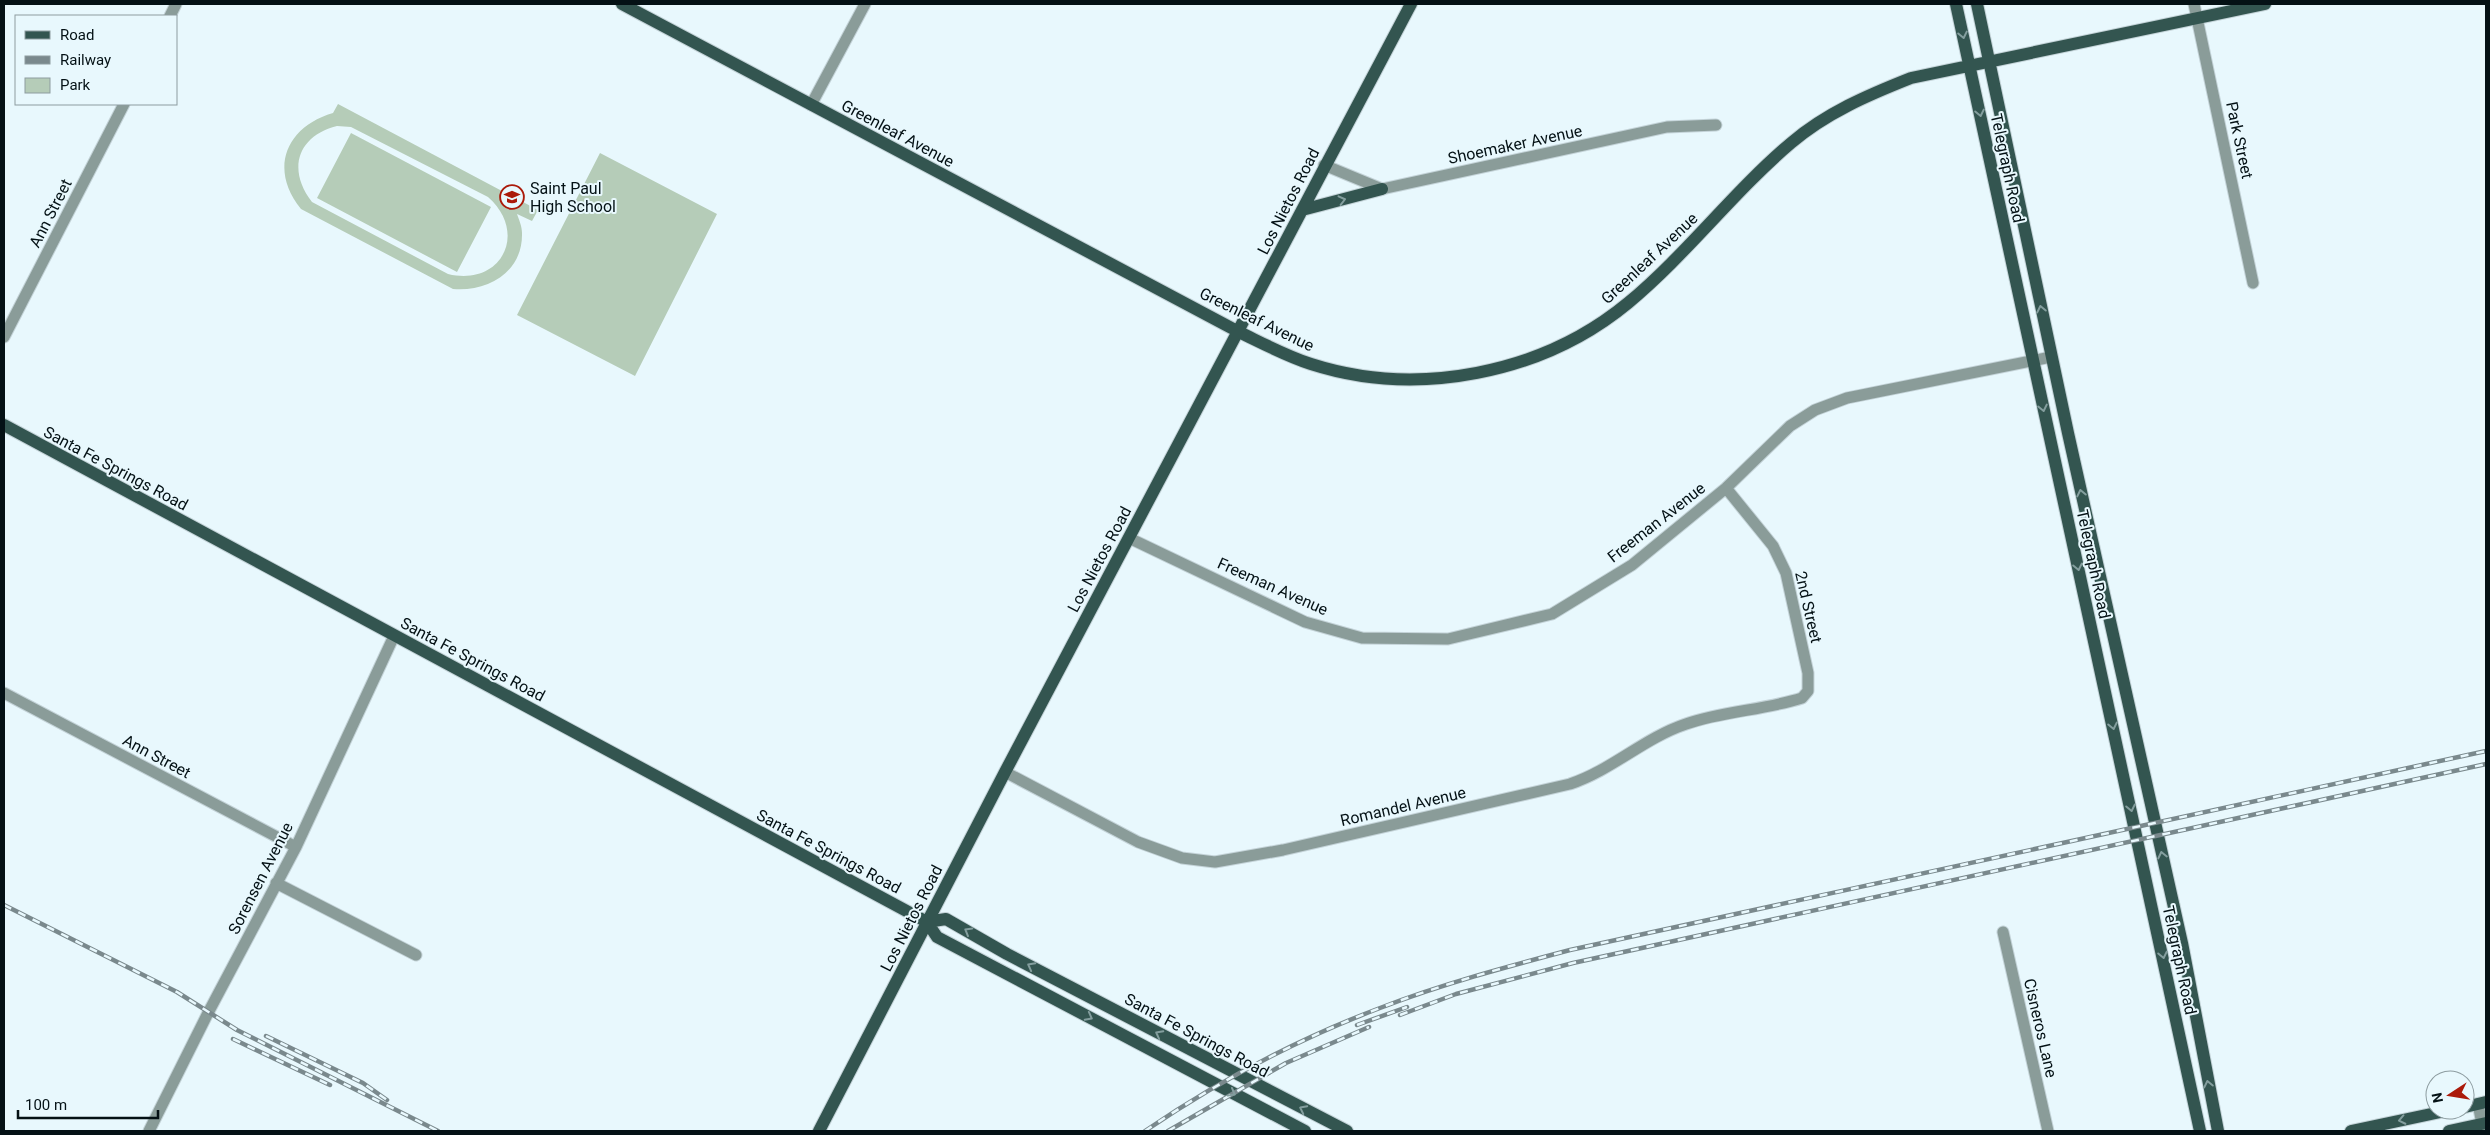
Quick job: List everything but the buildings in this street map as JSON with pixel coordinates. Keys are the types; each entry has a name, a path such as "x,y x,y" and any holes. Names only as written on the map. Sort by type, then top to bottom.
{"main road":[{"name":"Greenleaf Avenue","path":"622,4 1239,332 1286,355 1312,364 1373,376 1432,379 1473,374 1522,362 1574,339 1629,302 1777,156 1817,124 1850,104 1910,78 1970,66"},
{"name":"Los Nietos Road","path":"819,1131 1005,772 1239,332 1324,165 1410,4"},
{"name":"Telegraph Road","path":"1956,4 2200,1131"},
{"name":"Telegraph Road","path":"1977,4 2051,357 2182,943 2218,1131"},
{"path":"1970,66 2265,4"},
{"path":"1302,210 1382,189"},
{"name":"Santa Fe Springs Road","path":"4,426 927,922 937,937 1304,1131"},
{"name":"Santa Fe Springs Road","path":"927,922 946,919 1055,979 1347,1131"},
{"path":"1046,994 1055,979"},
{"path":"2350,1131 2425,1115"},
{"path":"2449,1131 2484,1126"}],"street":[{"path":"811,104 865,4"},
{"name":"Park Street","path":"2194,4 2253,283"},
{"name":"Ann Street","path":"4,337 123,105"},
{"name":"Shoemaker Avenue","path":"1382,189 1667,127 1716,125"},
{"path":"1324,165 1382,189"},
{"name":"Freeman Avenue","path":"1129,538 1305,622 1362,638 1448,639 1552,614 1632,565 1726,488 1790,426 1815,410 1847,398 2051,357"},
{"name":"2nd Street","path":"1726,488 1773,546 1786,573 1808,674 1808,692"},
{"name":"Sorensen Avenue","path":"149,1131 296,846 394,636"},
{"name":"Romandel Avenue","path":"1005,772 1138,842 1182,858 1215,862 1320,842 1570,784 1592,777 1652,740 1686,724 1790,702 1802,698 1808,692"},
{"name":"Ann Street","path":"4,693 296,846"},
{"path":"276,883 416,955"},
{"name":"Cisneros Lane","path":"2003,932 2048,1131"},
{"path":"2482,1103 2484,1126"}],"green space":[{"path":"338,104 538,210 532,221 517,214 522,230 521,247 517,259 510,269 501,277 479,287 453,289 301,209 291,194 286,180 284,165 287,152 293,139 303,128 333,113","holes":["337,126 351,127 488,197 500,211 506,226 507,241 503,254 495,265 482,273 467,276 448,274 312,202 304,190 298,167 300,156 305,146 323,131"]},
{"path":"351,133 491,207 457,272 317,198"},
{"path":"600,153 717,214 635,376 517,315"}],"railway":[{"path":"1145,1131 1229,1079 1319,1033 1403,999 1498,969 1570,950 2486,751"},
{"path":"1400,1015 1456,994 1573,963 2486,764"},
{"path":"4,905 177,992 237,1030 438,1131"},
{"path":"1357,1025 1407,1007"},
{"path":"1168,1131 1286,1063 1369,1027"},
{"path":"266,1036 363,1083 387,1100"},
{"path":"233,1039 330,1085"}],"place":[{"name":"Saint Paul High School","path":"512,197"}]}
